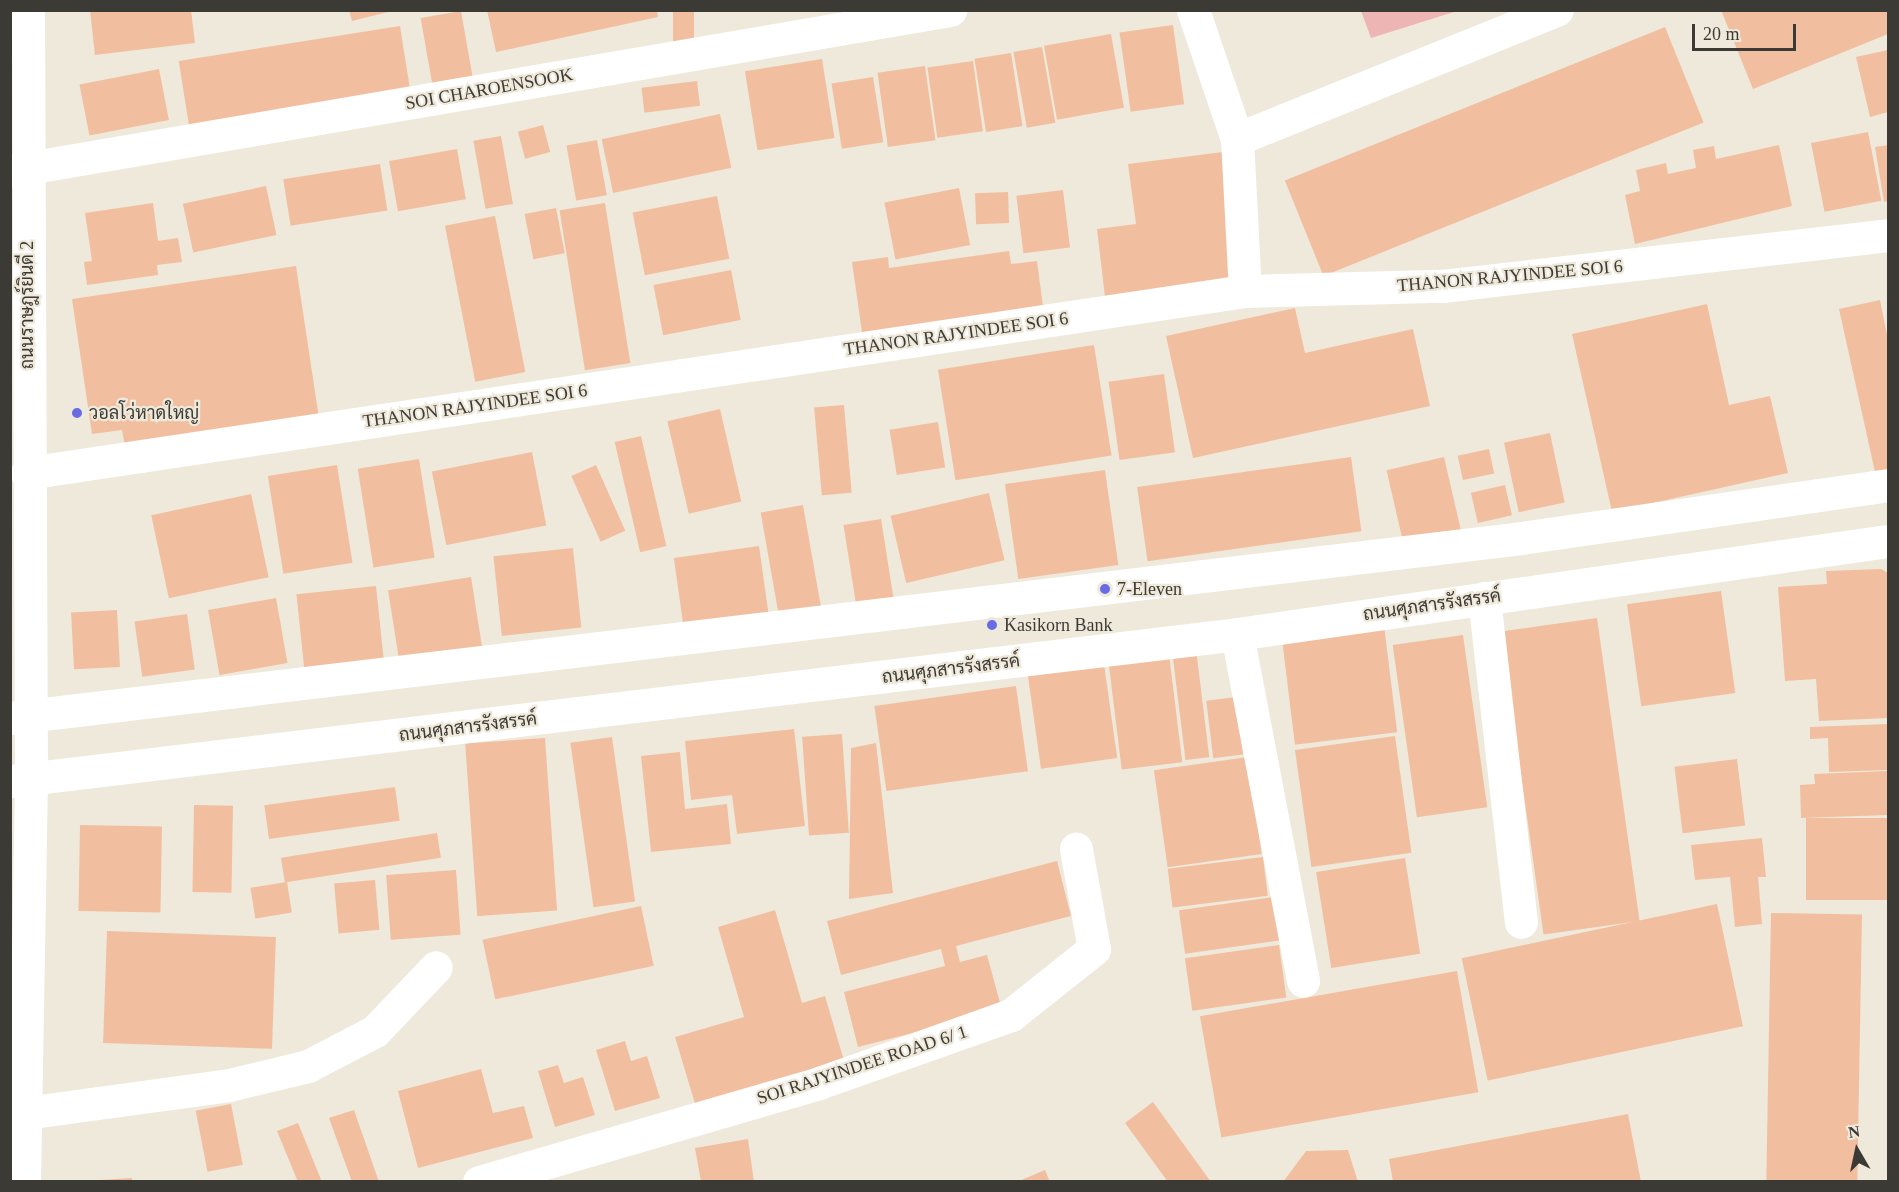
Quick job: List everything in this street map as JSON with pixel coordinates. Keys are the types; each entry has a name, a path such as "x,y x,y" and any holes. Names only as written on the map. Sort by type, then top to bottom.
{"street":[{"name":"ถนนราษฎร์ยินดี 2","path":"24,1182 25,1113 18,780 21,718 20,601 27,473 19,169 28,10"},
{"name":"SOI CHAROENSOOK","path":"19,169 950,10"},
{"path":"1193,10 1237,139 1245,291"},
{"path":"1237,139 1557,10"},
{"name":"THANON RAJYINDEE SOI 6","path":"27,473 1245,291 1442,286 1888,235"},
{"path":"21,718 1509,540 1888,485"},
{"name":"ถนนศุภสารรังสรรค์","path":"18,780 1237,634 1888,540"},
{"path":"1484,598 1521,922"},
{"path":"1237,634 1302,981"},
{"name":"SOI RAJYINDEE ROAD 6/ 1","path":"479,1182 819,1083 1011,1015 1094,949 1076,849"},
{"path":"25,1113 208,1089 308,1066 375,1031 436,968"}],"shaded area":[{"path":"1361,11 1457,11 1371,38"}],"building":[{"path":"90,10 191,10 195,43 95,55"},
{"path":"349,10 391,10 392,11 352,21"},
{"path":"487,10 657,10 658,17 496,52"},
{"path":"673,10 694,10 694,47 673,47"},
{"path":"1721,10 1888,10 1888,34 1753,89"},
{"path":"461,11 472,76 432,83 421,18"},
{"path":"1173,25 1184,104 1131,112 1120,33"},
{"path":"400,26 410,92 189,127 179,61"},
{"path":"1665,27 1704,122 1323,276 1285,181"},
{"path":"1111,34 1124,108 1057,120 1044,46"},
{"path":"1042,47 1055,123 1027,128 1013,52"},
{"path":"1888,50 1888,112 1870,117 1856,57"},
{"path":"1011,53 1023,126 986,132 974,59"},
{"path":"822,59 835,138 757,150 745,71"},
{"path":"973,61 983,131 937,138 927,67"},
{"path":"925,66 935,140 888,147 877,73"},
{"path":"159,69 169,120 89,136 79,84"},
{"path":"873,77 883,142 842,149 832,84"},
{"path":"697,81 700,106 644,113 641,88"},
{"path":"720,114 731,168 613,193 602,139"},
{"path":"543,125 550,152 525,159 518,132"},
{"path":"1868,132 1881,201 1824,212 1811,143"},
{"path":"501,136 513,204 485,209 473,141"},
{"path":"597,140 607,195 576,201 566,145"},
{"path":"1779,145 1792,206 1635,244 1625,195 1640,191 1636,170 1666,163 1668,174 1696,168 1693,150 1714,146 1716,159"},
{"path":"1888,145 1888,201 1884,202 1875,147"},
{"path":"457,149 466,199 398,211 389,161"},
{"path":"1223,152 1241,289 1106,306 1097,229 1136,224 1128,164"},
{"path":"380,164 387,210 291,226 283,179"},
{"path":"266,186 276,235 193,253 183,204"},
{"path":"959,188 970,245 895,259 884,203"},
{"path":"1063,190 1070,248 1023,253 1016,196"},
{"path":"1008,192 1009,223 976,224 975,193"},
{"path":"717,196 729,259 645,275 633,212"},
{"path":"153,203 158,241 178,238 182,262 157,265 158,275 87,285 84,262 92,261 85,213"},
{"path":"605,203 630,363 585,370 560,210"},
{"path":"556,208 565,253 533,259 525,214"},
{"path":"495,216 525,372 475,382 445,226"},
{"path":"1009,251 1011,264 1037,261 1044,314 863,339 852,262 888,257 889,268"},
{"path":"296,266 319,418 125,447 122,430 92,434 72,299"},
{"path":"731,270 741,320 663,335 653,285"},
{"path":"1880,300 1888,340 1888,479 1877,481 1839,309"},
{"path":"1707,304 1729,405 1770,396 1788,473 1612,512 1572,334"},
{"path":"1295,308 1305,353 1413,329 1430,406 1193,458 1166,336"},
{"path":"1094,345 1112,456 955,480 938,370"},
{"path":"1164,374 1175,452 1120,460 1109,382"},
{"path":"844,405 852,493 822,495 814,408"},
{"path":"720,409 741,502 689,514 667,421"},
{"path":"938,422 945,467 897,475 890,430"},
{"path":"1550,433 1565,502 1519,512 1504,443"},
{"path":"641,436 666,546 640,552 615,442"},
{"path":"1489,449 1494,473 1463,480 1458,456"},
{"path":"532,452 546,526 446,545 432,471"},
{"path":"1351,457 1361,531 1148,561 1137,487"},
{"path":"1444,457 1461,532 1404,545 1387,470"},
{"path":"419,459 435,558 373,567 358,469"},
{"path":"337,465 352,563 283,574 268,476"},
{"path":"596,465 625,531 601,542 571,476"},
{"path":"1105,470 1118,565 1018,579 1005,484"},
{"path":"1505,485 1512,515 1478,523 1471,493"},
{"path":"989,493 1005,560 906,583 891,516"},
{"path":"251,494 269,577 169,598 151,515"},
{"path":"803,505 822,610 779,618 761,512"},
{"path":"881,519 895,605 857,611 843,525"},
{"path":"759,546 770,621 684,633 674,558"},
{"path":"573,548 581,628 502,636 493,556"},
{"path":"1881,569 1888,573 1888,718 1819,721 1816,679 1785,681 1778,587 1827,584 1826,571"},
{"path":"471,577 483,652 400,665 388,590"},
{"path":"376,586 384,667 305,675 296,594"},
{"path":"1721,591 1735,693 1641,706 1627,604"},
{"path":"276,598 287,663 220,675 208,610"},
{"path":"117,610 120,667 74,669 71,612"},
{"path":"187,614 195,669 142,677 135,621"},
{"path":"1597,618 1640,921 1544,935 1501,631"},
{"path":"1384,625 1397,732 1295,745 1282,638"},
{"path":"1463,635 1487,807 1417,817 1393,645"},
{"path":"1196,649 1209,757 1185,760 1172,652"},
{"path":"1169,654 1182,762 1122,770 1108,661"},
{"path":"1104,664 1117,758 1041,769 1028,675"},
{"path":"1016,686 1028,771 886,791 874,706"},
{"path":"1236,697 1243,755 1213,758 1206,701"},
{"path":"1888,724 1888,770 1829,772 1828,738 1810,739 1810,727"},
{"path":"794,729 805,826 737,834 732,795 691,800 685,741"},
{"path":"842,734 849,833 809,836 802,737"},
{"path":"1395,736 1411,853 1311,867 1295,750"},
{"path":"612,737 635,901 594,907 570,743"},
{"path":"545,738 557,911 477,916 465,744"},
{"path":"876,743 893,893 849,899 851,748"},
{"path":"680,752 685,809 727,804 731,844 651,852 641,756"},
{"path":"1248,757 1262,854 1168,867 1154,770"},
{"path":"1737,759 1745,826 1683,833 1674,767"},
{"path":"1888,771 1888,815 1801,818 1800,785 1815,784 1814,774"},
{"path":"395,787 400,821 269,839 264,805"},
{"path":"194,805 233,806 231,893 192,892"},
{"path":"1806,818 1888,818 1888,900 1806,900"},
{"path":"80,825 162,826 160,912 78,911"},
{"path":"437,833 441,858 285,882 281,858"},
{"path":"1762,838 1766,877 1758,877 1762,924 1735,927 1730,877 1695,880 1691,845"},
{"path":"1263,857 1268,896 1172,907 1168,869"},
{"path":"1405,858 1420,954 1331,968 1316,872"},
{"path":"1057,861 1071,916 956,946 960,962 987,955 1002,1010 858,1047 844,992 945,966 941,949 841,975 827,921"},
{"path":"456,870 461,935 391,940 386,875"},
{"path":"375,880 379,930 339,933 334,884"},
{"path":"287,882 292,913 255,918 250,888"},
{"path":"1273,897 1279,941 1185,954 1179,910"},
{"path":"1717,904 1743,1026 1488,1081 1462,958"},
{"path":"641,906 654,966 495,999 483,940"},
{"path":"775,910 802,1003 825,996 845,1064 696,1107 675,1037 744,1017 718,927"},
{"path":"1771,913 1862,915 1857,1182 1766,1182"},
{"path":"107,931 276,937 272,1049 103,1043"},
{"path":"1279,945 1286,997 1192,1011 1185,958"},
{"path":"1457,971 1478,1092 1221,1137 1200,1016"},
{"path":"625,1041 631,1061 647,1056 660,1098 615,1111 596,1050"},
{"path":"558,1065 564,1083 583,1077 595,1115 555,1127 538,1071"},
{"path":"481,1069 493,1113 524,1106 533,1138 418,1168 398,1091"},
{"path":"1153,1102 1211,1182 1168,1182 1125,1123"},
{"path":"231,1104 243,1165 207,1172 196,1111"},
{"path":"354,1110 379,1182 352,1182 329,1118"},
{"path":"1628,1114 1641,1182 1393,1182 1389,1159"},
{"path":"298,1123 322,1182 298,1182 277,1131"},
{"path":"748,1139 754,1182 701,1182 695,1148"},
{"path":"1348,1150 1358,1182 1283,1182 1306,1151"},
{"path":"1045,1170 1050,1182 1019,1182 1019,1181"},
{"path":"132,1178 132,1182 100,1182 100,1180"}],"place":[{"name":"วอลโว่หาดใหญ่","path":"77,413"},
{"name":"7-Eleven","path":"1105,589"},
{"name":"Kasikorn Bank","path":"992,625"}]}
